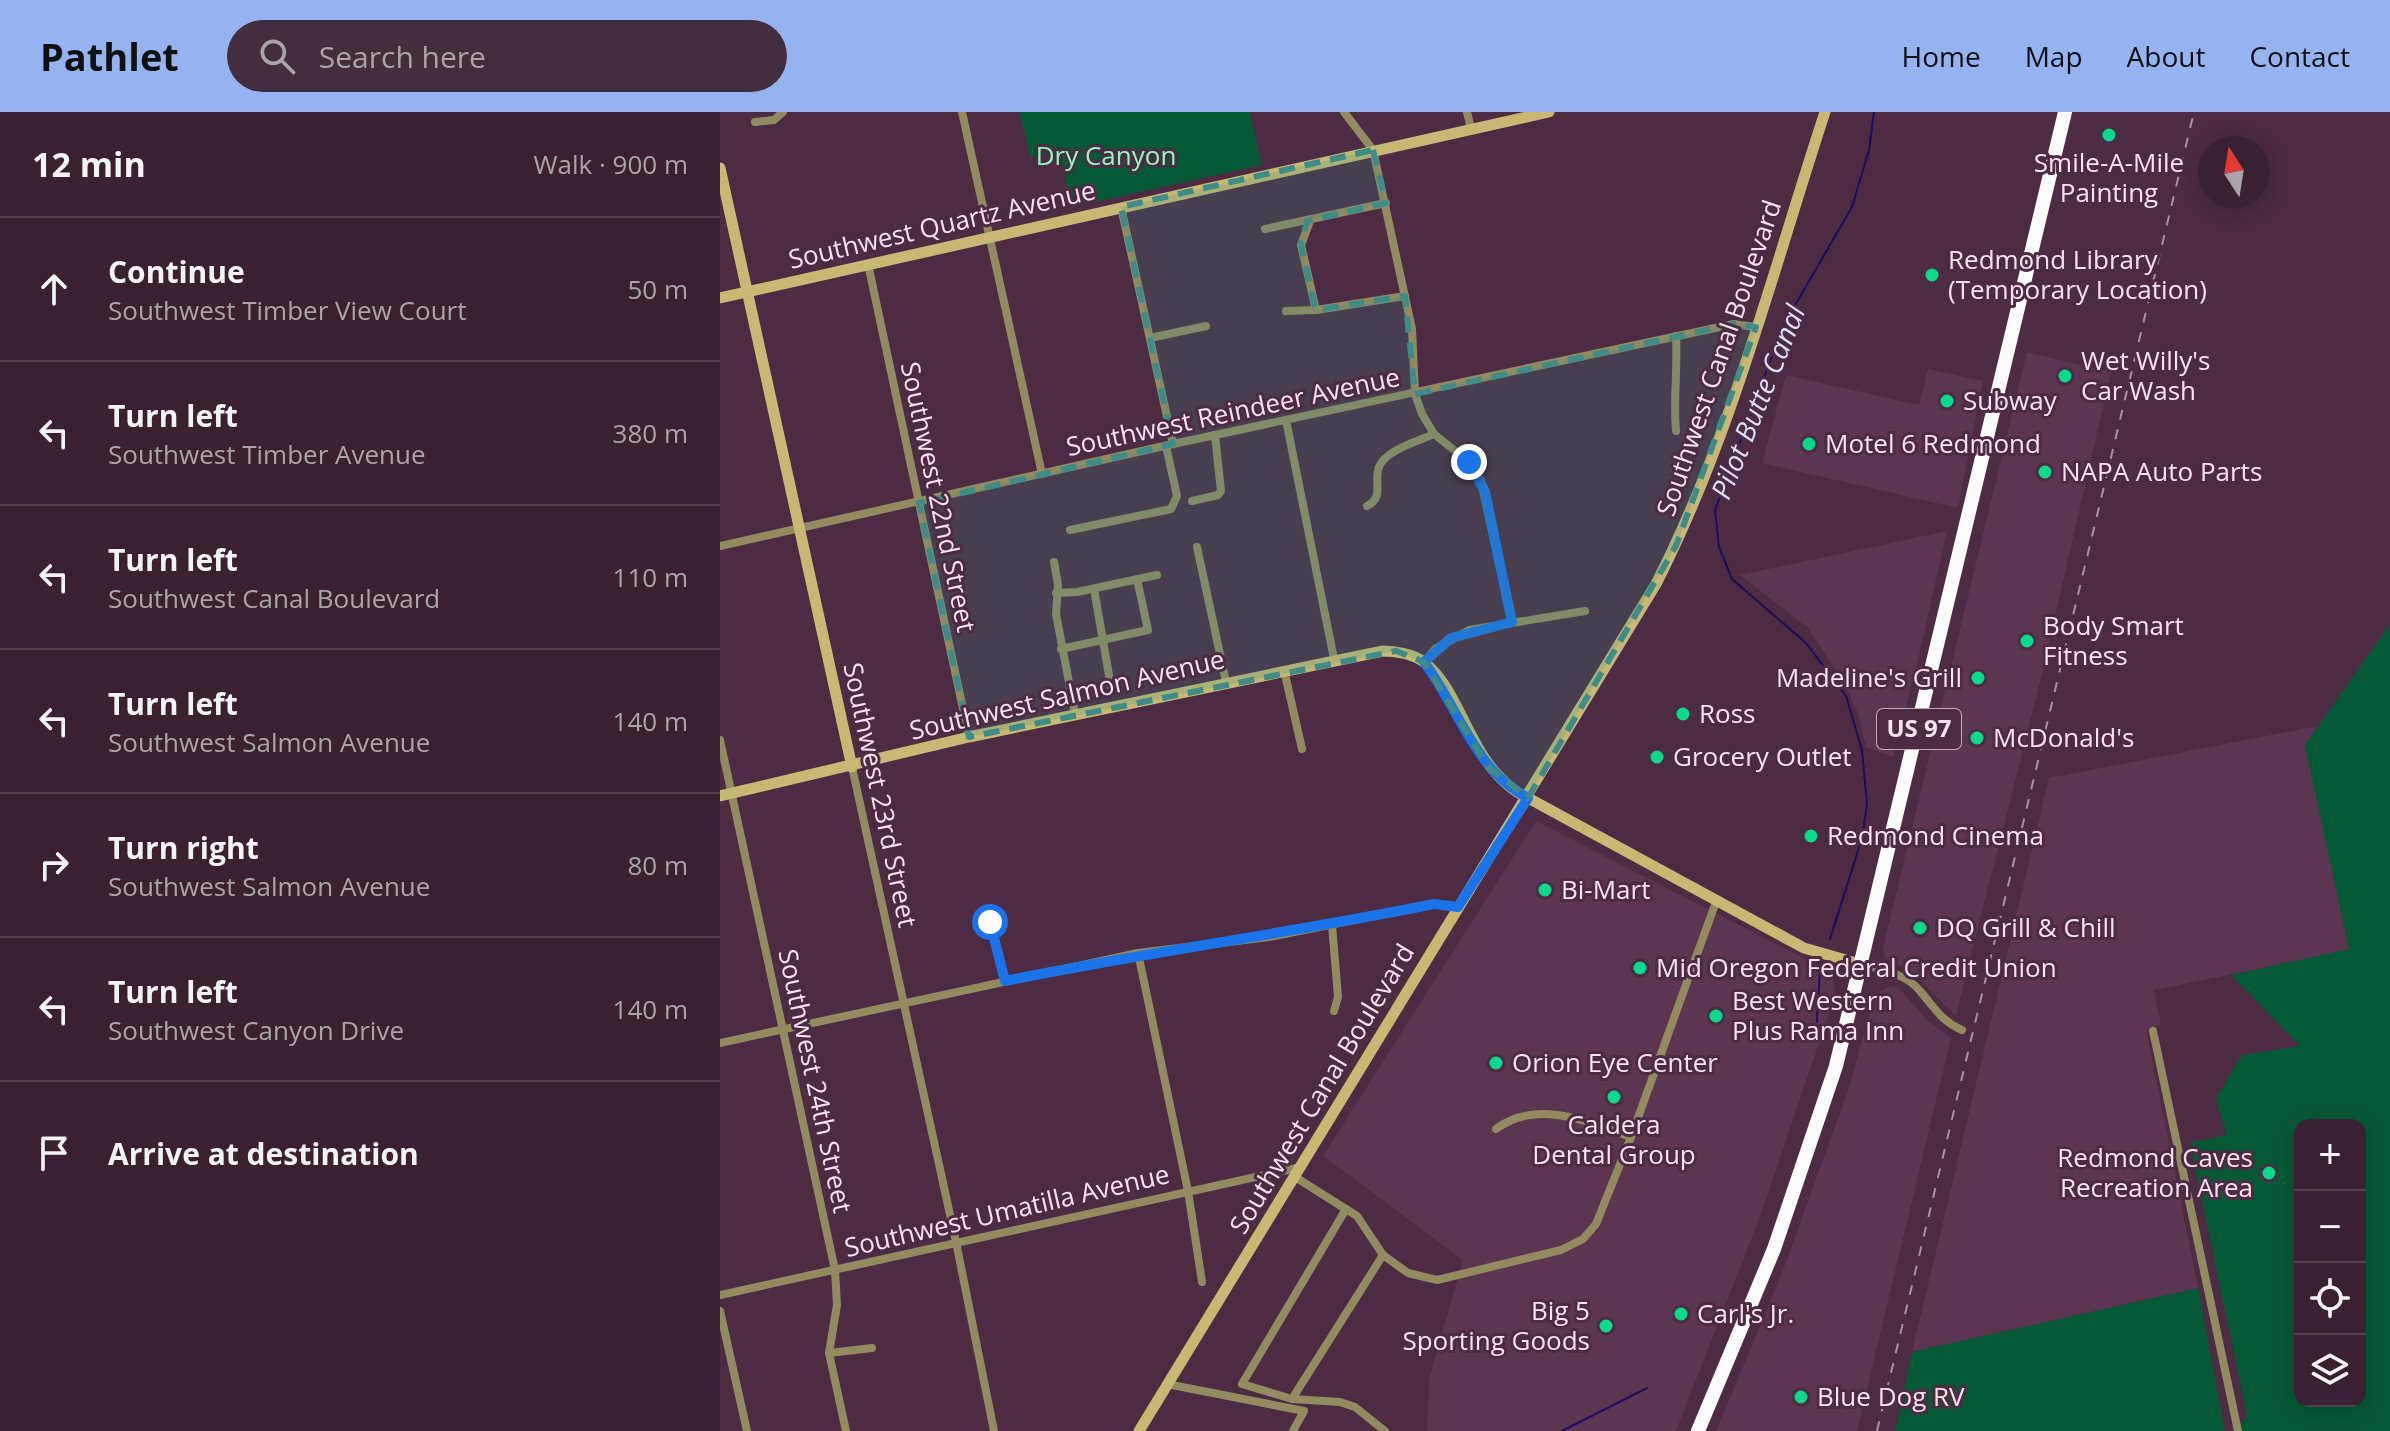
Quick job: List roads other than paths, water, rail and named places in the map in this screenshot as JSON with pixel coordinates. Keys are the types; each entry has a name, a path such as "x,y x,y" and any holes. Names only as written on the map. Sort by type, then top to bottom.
{"highway":[{"name":"US 97","path":"1698,1431 1805,1164 1863,965 2065,112"}],"main road":[{"name":"Southwest Quartz Avenue","path":"720,298 1549,112"},
{"name":"Southwest Canal Boulevard","path":"1139,1431 1458,907 1528,798 1676,546 1716,449 1825,112"},
{"name":"Southwest 23rd Street","path":"720,168 852,767"},
{"name":"Southwest Salmon Avenue","path":"726,794 852,767 969,737 1334,659 1396,651 1424,662"},
{"path":"1424,662 1446,691 1488,767 1507,785 1804,948 1863,965"}],"street":[{"path":"755,122 774,120 783,112"},
{"path":"962,112 1042,474"},
{"path":"1344,112 1373,150 1412,329 1415,394 1434,434 1469,462 1481,481 1512,622"},
{"path":"1467,112 1471,129"},
{"path":"1265,229 1386,203"},
{"path":"1070,530 1171,509 1177,496 1150,338 1121,207"},
{"path":"1310,221 1301,245 1316,310"},
{"name":"Southwest 22nd Street","path":"868,264 969,737"},
{"path":"1286,311 1316,310 1405,296"},
{"name":"Southwest Reindeer Avenue","path":"720,546 1676,336 1734,324 1756,327"},
{"path":"1150,338 1206,326"},
{"path":"1676,336 1678,377 1673,398 1676,431"},
{"path":"1286,420 1334,659"},
{"path":"1367,506 1379,491 1378,467 1384,459 1434,434"},
{"path":"1192,501 1218,495 1221,491 1215,435"},
{"path":"1197,547 1226,682"},
{"path":"1054,562 1061,649 1075,714"},
{"path":"1056,593 1094,589 1157,575"},
{"path":"1061,649 1148,630 1137,579"},
{"path":"1094,589 1111,687"},
{"path":"1424,662 1451,638 1512,622 1585,611"},
{"path":"1284,670 1302,749"},
{"name":"Southwest 24th Street","path":"720,740 726,794 785,1029 835,1270 837,1305 829,1353 846,1431"},
{"name":"Southwest 23rd Street","path":"852,767 994,1431"},
{"path":"1299,1172 1357,1216 1383,1255 1408,1273 1437,1280 1561,1250 1583,1239 1596,1224 1631,1137 1717,899"},
{"path":"720,1043 1138,953 1269,937 1434,904 1458,907"},
{"path":"990,922 1005,981"},
{"path":"1332,925 1338,986 1334,1011"},
{"path":"1138,953 1188,1191 1202,1282"},
{"path":"1863,965 1891,972 1910,982 1940,1018 1962,1030"},
{"path":"2153,1031 2238,1431"},
{"path":"1496,1129 1509,1119 1543,1114 1566,1116 1631,1137"},
{"name":"Southwest Umatilla Avenue","path":"720,1295 1188,1191 1299,1172"},
{"path":"1346,1209 1242,1384 1292,1399 1340,1402 1355,1407 1385,1431"},
{"path":"1292,1399 1383,1255"},
{"path":"720,1311 747,1431"},
{"path":"829,1353 872,1348"},
{"path":"1167,1384 1304,1411 1293,1431"}],"waterway":[{"name":"Pilot Butte Canal","path":"1830,939 1862,838 1867,804 1862,750 1846,696 1806,643 1732,579 1719,547 1715,510 1783,326 1852,207 1869,150 1874,112"},
{"name":"Pilot Butte Canal","path":"1817,1022 1820,968"},
{"name":"Pilot Butte Canal","path":"1562,1431 1647,1388"}],"railway":[{"path":"1877,1431 2194,112"}],"place":[{"name":"Smile-A-Mile Painting","path":"2109,135"},
{"name":"Redmond Library (Temporary Location)","path":"1932,275"},
{"name":"Wet Willy's Car Wash","path":"2065,376"},
{"name":"Subway","path":"1947,401"},
{"name":"Motel 6 Redmond","path":"1809,444"},
{"name":"NAPA Auto Parts","path":"2045,472"},
{"name":"Body Smart Fitness","path":"2027,641"},
{"name":"Madeline's Grill","path":"1978,678"},
{"name":"Ross","path":"1683,714"},
{"name":"McDonald's","path":"1977,738"},
{"name":"Grocery Outlet","path":"1657,757"},
{"name":"Redmond Cinema","path":"1811,836"},
{"name":"Bi-Mart","path":"1545,890"},
{"name":"DQ Grill & Chill","path":"1920,928"},
{"name":"Mid Oregon Federal Credit Union","path":"1640,968"},
{"name":"Best Western Plus Rama Inn","path":"1716,1016"},
{"name":"Orion Eye Center","path":"1496,1063"},
{"name":"Caldera Dental Group","path":"1614,1097"},
{"name":"Redmond Caves Recreation Area","path":"2269,1173"},
{"name":"Carl's Jr.","path":"1681,1314"},
{"name":"Big 5 Sporting Goods","path":"1606,1326"},
{"name":"Blue Dog RV","path":"1801,1397"}],"park label":[{"name":"Dry Canyon","path":"1106,156"}]}
